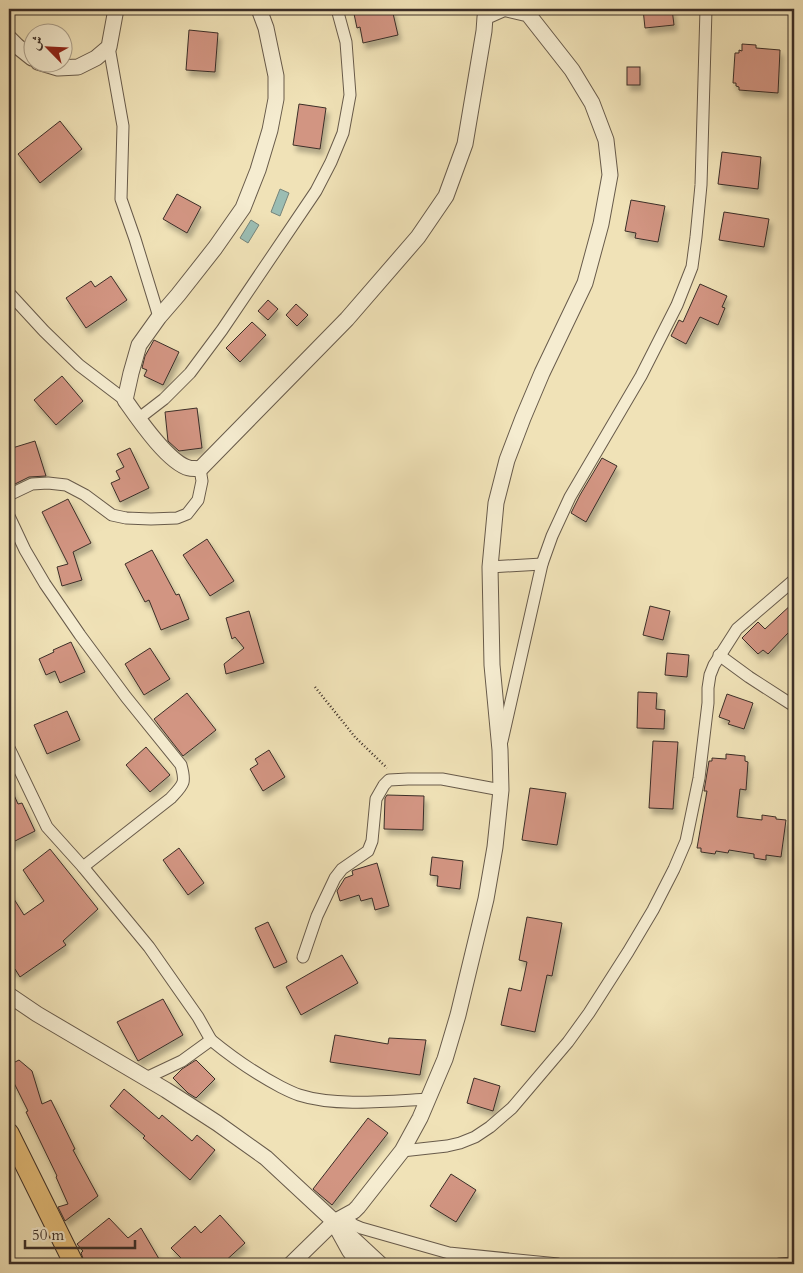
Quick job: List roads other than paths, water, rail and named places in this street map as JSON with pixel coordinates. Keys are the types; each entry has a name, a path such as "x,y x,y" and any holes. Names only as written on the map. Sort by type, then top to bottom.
{"main road":[{"path":"9,1133 74,1264"}],"street":[{"path":"116,9 109,47 123,126 121,199 159,317"},
{"path":"125,400 139,345 159,317 215,248 243,208 258,170 270,130 276,99 276,76 266,28 259,9"},
{"path":"138,419 164,399 190,373 222,330 316,191 331,162 344,133 350,95 346,42 337,9"},
{"path":"9,293 79,365 125,400 160,446 174,459 187,468 200,468 347,319 418,237 446,196 466,144 484,31 483,13 503,9"},
{"path":"291,1264 339,1220 358,1207 402,1151 420,1118 449,1046 486,899 496,847 501,790 500,750 492,665 490,567 496,503 507,460 523,418 542,373 585,283 601,224 610,174 606,140 592,103 572,70 528,14 507,9"},
{"path":"500,750 542,564 552,536 570,497 618,416 677,305 692,267 700,185 706,9"},
{"path":"9,38 22,50"},
{"path":"72,67 78,67 96,58 109,47"},
{"path":"9,495 32,484 66,485 85,495 112,515 134,518 177,518 188,514 198,500 202,481 200,468"},
{"path":"9,516 25,550 45,584 126,698 181,765 184,778 182,786 171,798 83,867"},
{"path":"490,567 542,564"},
{"path":"402,1151 460,1143 475,1137 490,1127 512,1108 568,1042 589,1013 652,910 674,869 686,841 699,778 710,675 719,655 737,629 794,580"},
{"path":"719,655 794,706"},
{"path":"9,748 47,827 83,867 149,947 211,1040 232,1057 264,1078 298,1095 332,1102 382,1102 429,1099"},
{"path":"303,957 317,916 335,878 342,869 368,851 372,841 376,799 389,780 442,779 501,790"},
{"path":"9,995 36,1014 146,1078 217,1123 266,1158 339,1220 351,1236 380,1264"},
{"path":"146,1078 182,1061 211,1040"},
{"path":"339,1220 341,1236 360,1264"},
{"path":"339,1220 449,1253 558,1264"},
{"path":"779,1264 794,1263"}],"water":[{"path":"280,189 289,193 280,216 271,212"},
{"path":"251,220 259,225 248,243 240,238"}]}
